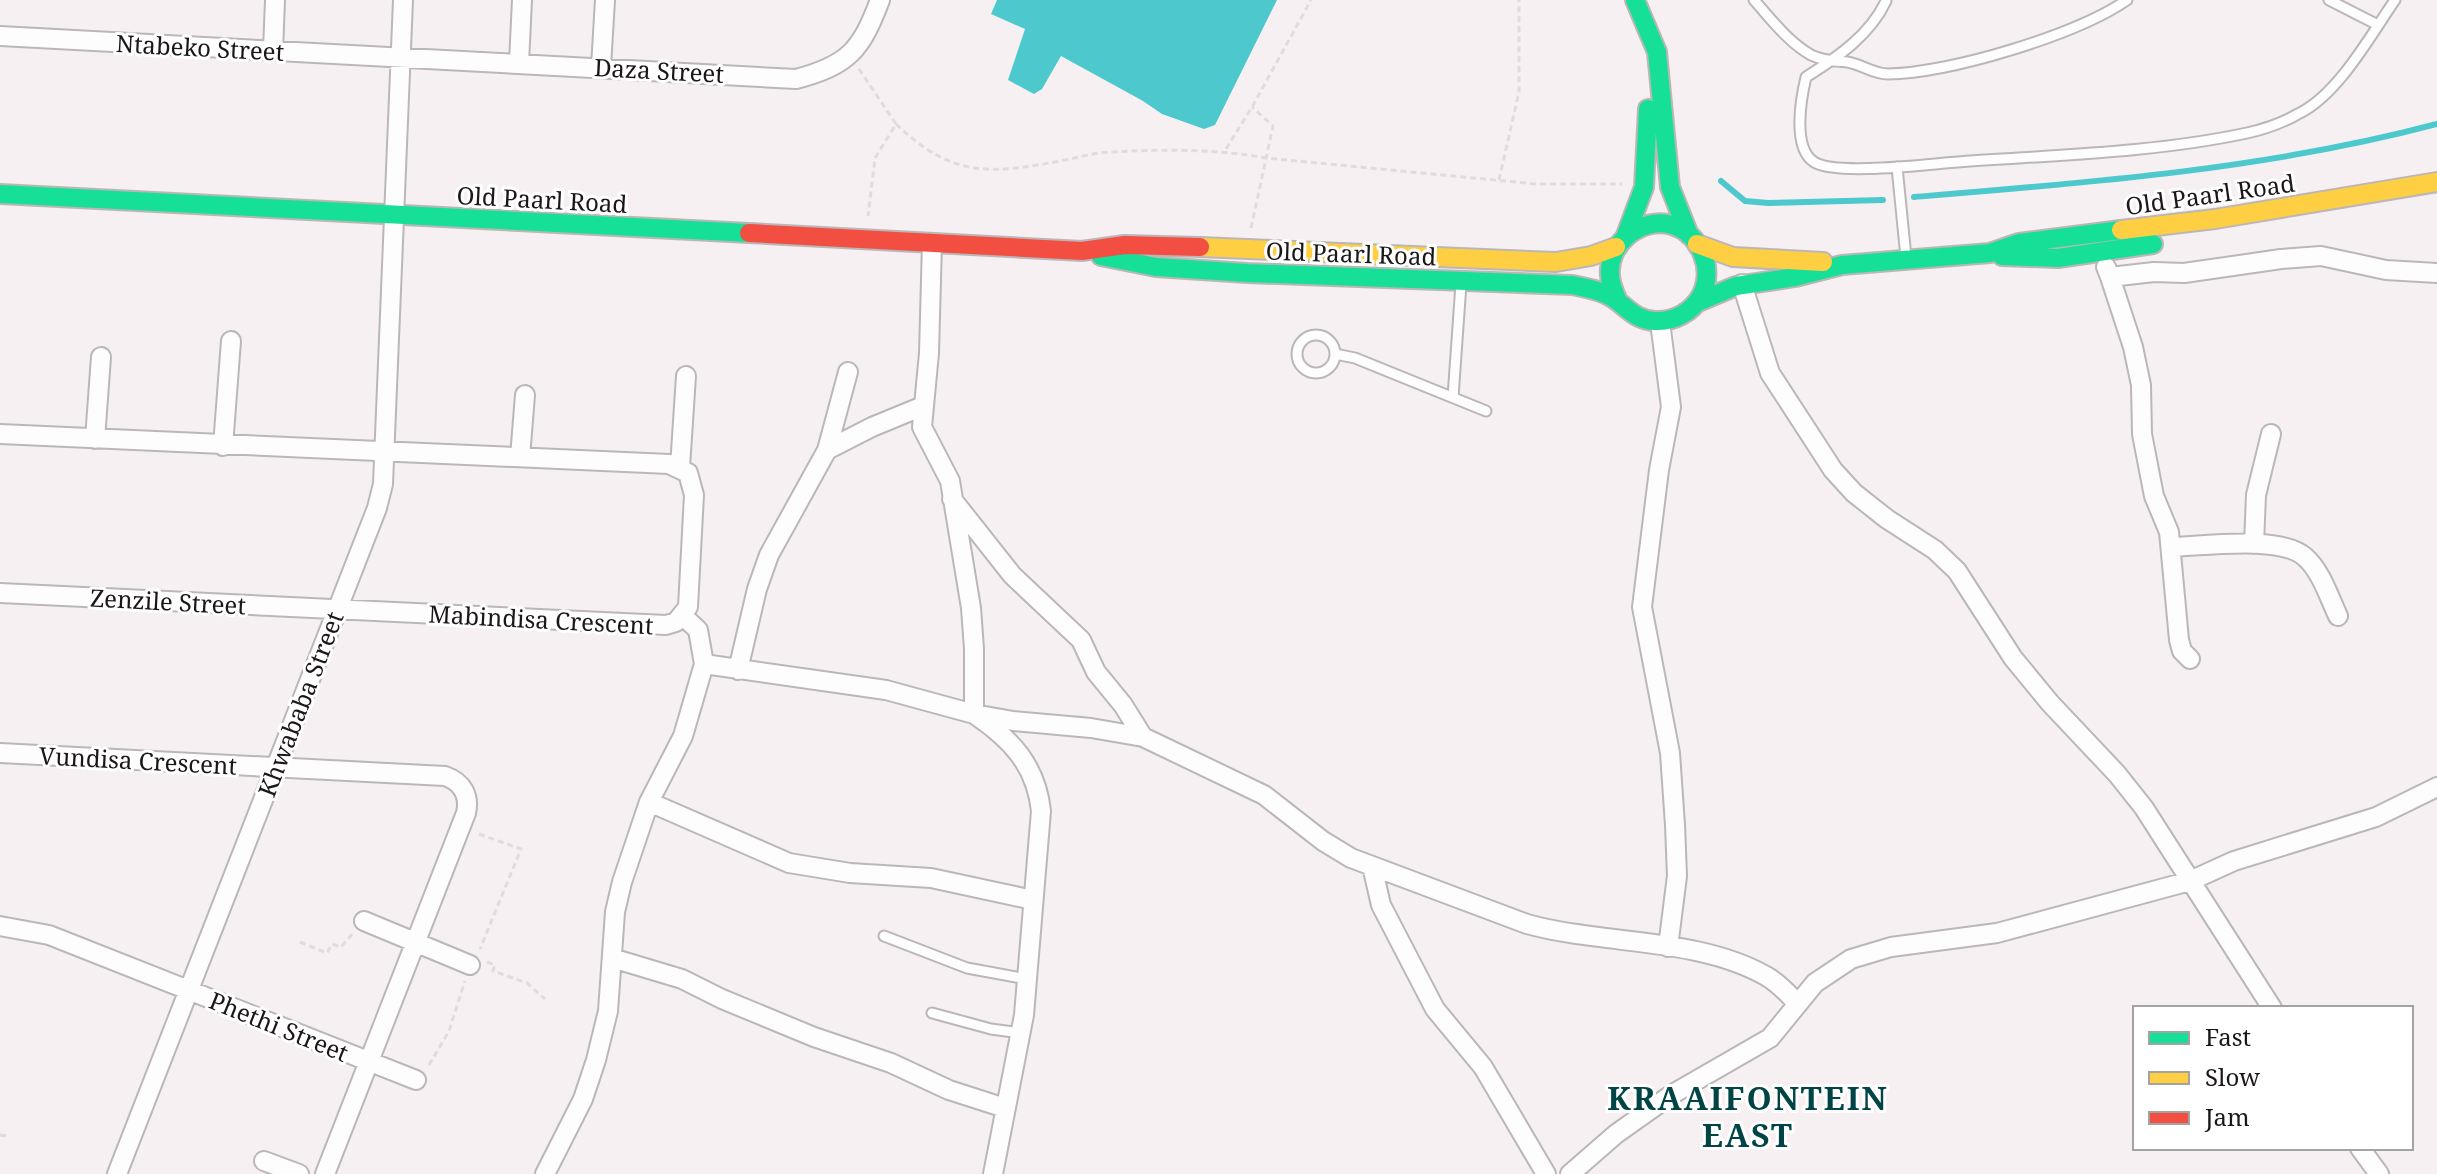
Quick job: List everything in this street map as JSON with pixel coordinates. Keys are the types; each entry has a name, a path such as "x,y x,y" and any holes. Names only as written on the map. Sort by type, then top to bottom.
{"main road":[{"path":"1617,299 1611,287 1610,259 1644,187 1648,105 1642,20 1635,0"},
{"path":"1642,20 1651,33 1661,73 1670,187 1706,262 1703,293 1698,302"},
{"name":"Old Paarl Road","path":"1990,253 2019,243 2215,219 2437,182"},
{"name":"Old Paarl Road","path":"0,194 1082,251 1125,245 1158,245 1556,262 1591,256 1653,224 1672,226 1733,257 1842,265"},
{"name":"Old Paarl Road","path":"1082,251 1121,262 1156,267 1572,285 1617,299 1632,315 1646,321 1660,322 1682,316 1698,302 1721,290 1842,265 1990,253 2030,259 2100,252 2437,200"}],"street":[{"path":"273,51 275,0"},
{"name":"Khwababa Street","path":"117,1174 377,508 383,484 403,0"},
{"path":"519,63 522,0"},
{"path":"601,67 605,0"},
{"path":"851,55 871,24 880,0"},
{"name":"Ntabeko Street","path":"0,36 400,58"},
{"name":"Daza Street","path":"400,58 796,79 833,67 851,55"},
{"path":"932,243 929,353 922,427 950,481 971,608 974,714"},
{"path":"2100,252 2133,347 2141,385 2146,465 2154,496 2169,532 2179,640 2182,651 2190,659"},
{"path":"2110,277 2154,272 2184,273 2321,256 2386,270 2437,273"},
{"path":"1742,284 1770,373 1833,470 1854,493 1935,550 1957,571 2013,658 2144,808 2271,1006"},
{"path":"1660,322 1671,407 1653,512 1642,607 1670,753 1677,876 1668,947"},
{"path":"223,446 231,341"},
{"path":"95,439 101,357"},
{"path":"738,670 757,589 769,555 827,450 848,372"},
{"name":"Mabindisa Crescent","path":"336,609 658,626 676,622 688,607 694,495 688,473 680,467 686,376"},
{"path":"520,457 525,395"},
{"path":"827,450 923,406"},
{"path":"0,434 223,446 385,450 680,467"},
{"path":"2254,544 2256,495 2271,434"},
{"path":"952,499 1012,575 1081,640 1096,672 1123,705 1143,737"},
{"path":"2171,547 2254,544 2290,547 2314,567 2338,616"},
{"name":"Zenzile Street","path":"0,593 336,609"},
{"path":"545,1174 583,1099 596,1060 608,1011 615,912 649,802 683,736 704,664 698,630 683,616"},
{"path":"704,664 886,690 974,714 1143,737 1264,795 1323,841 1351,858 1554,932 1716,956 1767,976 1798,1004"},
{"path":"974,714 997,729 1029,766 1039,792 1041,811 1021,1033 993,1174"},
{"name":"Vundisa Crescent","path":"0,753 445,776 459,784 467,798 461,827"},
{"path":"1570,1174 1616,1134 1660,1103 1770,1038 1815,983 1851,959 1891,947 2009,930 2190,881 2234,861 2376,817 2437,787"},
{"path":"649,802 789,863 850,873 931,878 1033,900"},
{"path":"325,1174 461,827"},
{"path":"1372,866 1381,905 1435,1009 1483,1067 1546,1174"},
{"path":"364,921 473,962"},
{"name":"Phethi Street","path":"0,926 49,935 416,1080"},
{"path":"612,958 682,979 814,1037 891,1063 949,1090 1005,1108"},
{"path":"2361,1150 2379,1174"},
{"path":"264,1161 299,1174"}],"lane":[{"path":"1754,0 1799,47 1814,56 1887,74 1952,64 2064,32 2127,0"},
{"path":"1887,0 1877,19 1831,61 1806,77 1798,119 1808,157 1815,163 1828,167 1897,167 2121,151 2209,140 2271,127 2302,113 2323,97 2395,0"},
{"path":"2329,0 2378,25"},
{"path":"1897,167 1906,260"},
{"path":"1453,397 1462,260"},
{"path":"1316,336 1329,340 1335,354 1330,367 1317,373 1303,368 1297,355 1302,341 1316,336"},
{"path":"1335,354 1355,358 1486,411"},
{"path":"884,936 967,968 1027,979"},
{"path":"932,1013 991,1029 1021,1033"}],"path":[{"path":"1225,150 1311,0"},
{"path":"1499,180 1519,92 1519,0"},
{"path":"851,55 896,124 928,152 955,165 991,170 1031,167 1111,152 1225,150 1266,158 1536,184 1635,186"},
{"path":"1250,236 1273,126 1252,107"},
{"path":"868,217 875,158 896,124"},
{"path":"416,1080 431,1063 449,1031 473,962 521,849 461,827"},
{"path":"300,942 327,953 332,944 341,947 364,921"},
{"path":"473,962 495,965 493,971 527,983 545,999"},
{"path":"0,1135 8,1136"}],"water":[{"path":"997,0 1277,0 1215,125 1204,129 1162,114 1061,56 1042,89 1034,94 1008,80 1025,29 991,14"}],"waterway":[{"path":"1914,197 2111,180 2243,163 2437,124"},
{"path":"1721,181 1745,201 1883,200"}],"traffic: fast":[{"path":"1635,0 1657,52 1670,187 1689,235"},
{"path":"1626,235 1644,187 1648,109"},
{"path":"0,194 749,233"},
{"path":"1101,256 1156,267 1247,273 1572,285 1608,295 1642,318 1662,321 1688,311 1701,296 1705,286 1706,264 1698,244 1682,230 1660,223 1628,235 1614,253 1611,264 1611,281 1617,299"},
{"path":"1698,302 1736,286 1795,277 1842,265 1990,253 2019,243 2121,230"},
{"path":"2002,256 2058,258 2153,244"}],"traffic: slow":[{"path":"2121,230 2215,219 2437,182"},
{"path":"1697,244 1733,257 1823,262"},
{"path":"1200,247 1556,262 1591,256 1616,247"}],"traffic: jam":[{"path":"749,233 1082,251 1125,245 1200,247"}],"district":[{"name":"KRAAIFONTEIN EAST","path":"1748,1116"}]}
